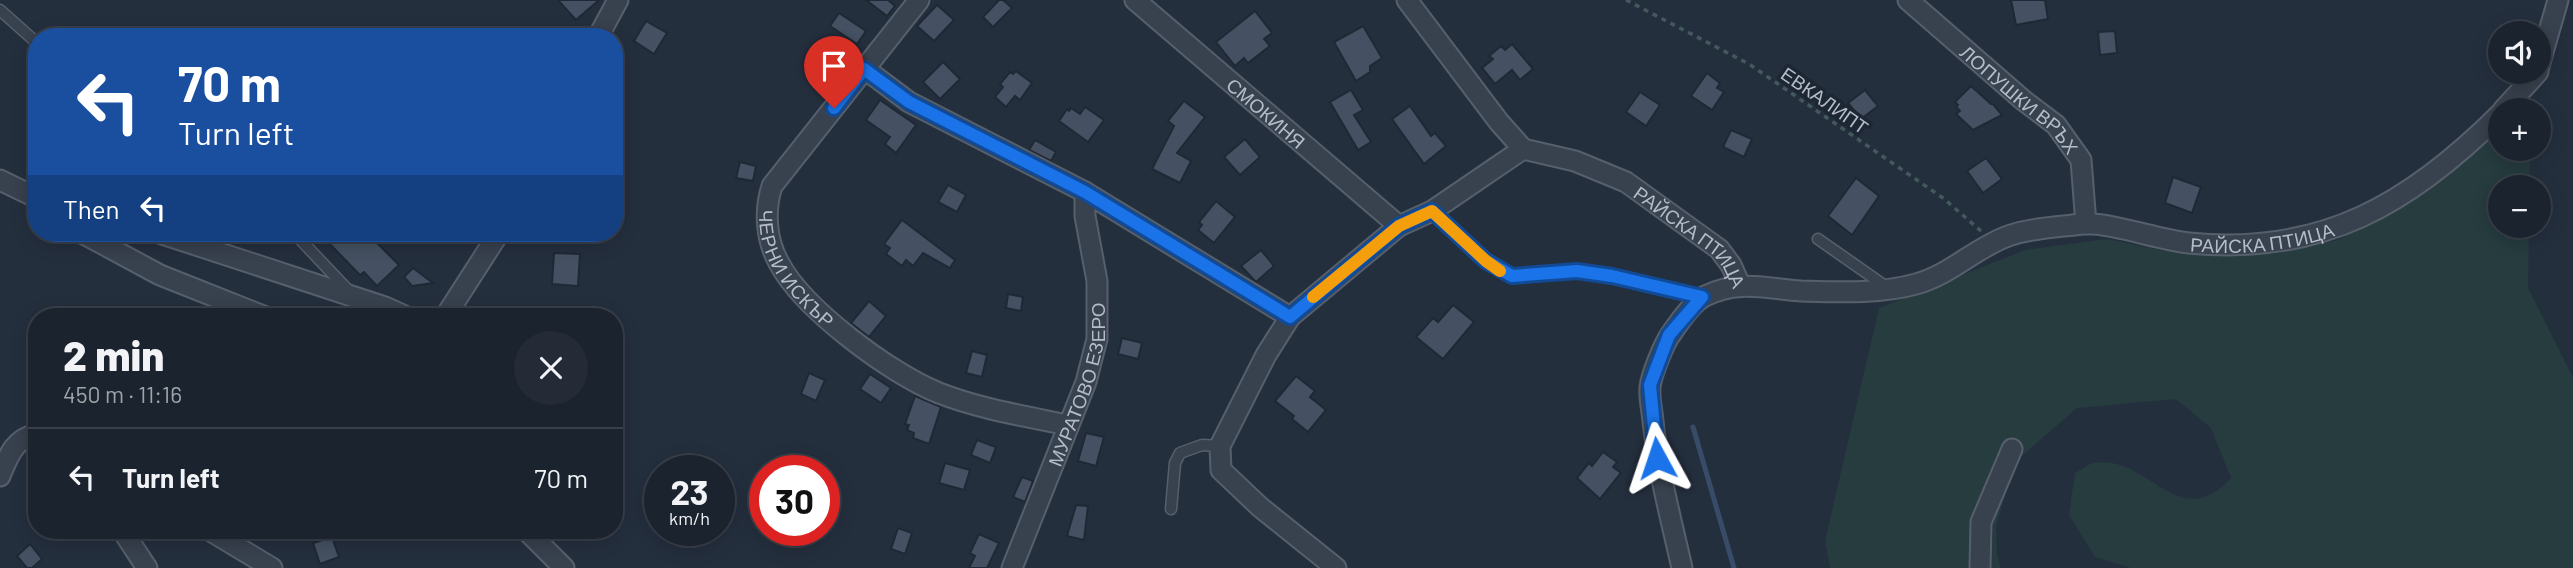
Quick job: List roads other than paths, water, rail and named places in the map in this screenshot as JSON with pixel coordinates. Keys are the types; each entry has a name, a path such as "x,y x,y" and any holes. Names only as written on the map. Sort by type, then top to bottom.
{"street":[{"path":"603,28 618,0"},
{"name":"ЧЕРНИ ИСКЪР","path":"919,0 772,186 766,205 777,261 813,305 903,376 939,393 984,407 1068,425"},
{"name":"СМОКИНЯ","path":"1135,0 1399,226"},
{"path":"1336,568 1260,508 1221,470 1220,446 1266,355 1290,317 1399,226 1432,211 1523,149 1499,122 1407,0"},
{"name":"ЛОПУШКИ ВРЪХ","path":"1908,0 2022,100 2056,125 2081,160 2086,224"},
{"path":"2551,24 2558,0"},
{"path":"864,69 909,102 1085,192 1290,317"},
{"name":"РАЙСКА ПТИЦА","path":"2515,98 2527,84"},
{"name":"РАЙСКА ПТИЦА","path":"1523,149 1575,161 1626,183 1719,249 1731,265 1740,285 1801,291 1888,288 1916,284 1944,272 2009,236 2086,224 2186,243 2229,246 2275,243 2314,236 2343,226 2426,180 2488,126"},
{"path":"0,180 28,194"},
{"name":"МУРАТОВО ЕЗЕРО","path":"1012,568 1086,382 1097,339 1097,281 1085,216 1085,192"},
{"path":"99,242 160,275 243,308"},
{"path":"186,242 387,308"},
{"path":"451,308 493,242"},
{"path":"1682,568 1657,458 1650,385 1669,335 1702,297 1740,285"},
{"path":"0,476 12,448 28,436"},
{"path":"1980,568 1981,522 2012,449"},
{"path":"128,539 147,568"},
{"path":"224,539 272,568"},
{"path":"535,539 564,568"}],"lane":[{"path":"0,10 28,35"},
{"path":"1432,211 1486,261 1512,276 1586,272 1671,288 1702,297"},
{"path":"1818,239 1888,288"},
{"path":"301,242 355,299"},
{"path":"1171,509 1175,463 1180,453 1202,445 1220,446"}],"waterway":[{"path":"1693,427 1734,568"}]}
